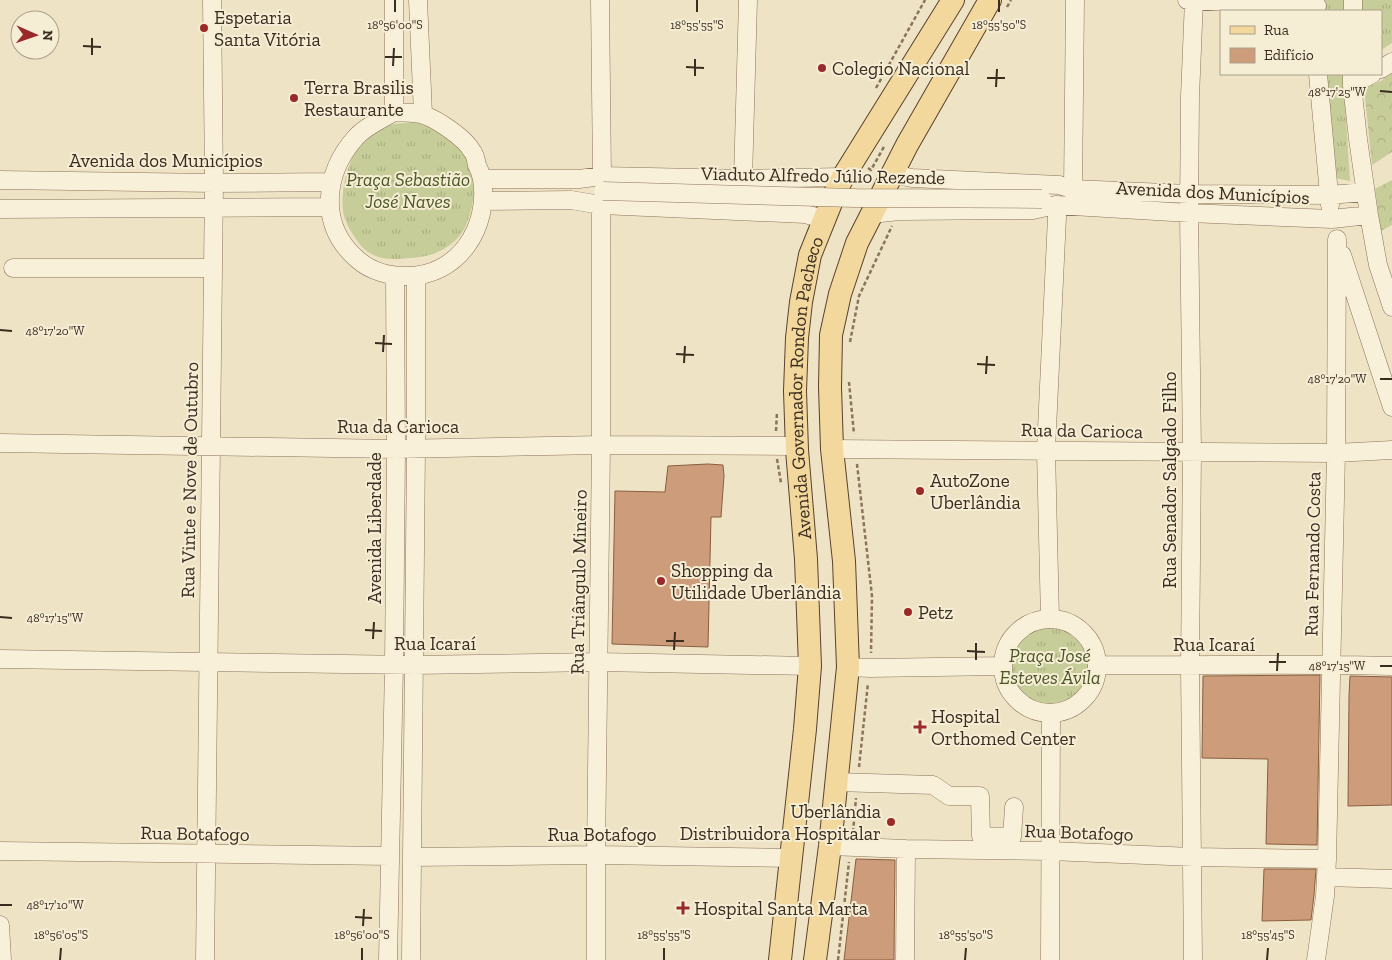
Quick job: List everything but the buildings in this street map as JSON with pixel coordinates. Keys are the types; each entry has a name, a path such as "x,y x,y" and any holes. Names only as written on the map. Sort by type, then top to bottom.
{"main road":[{"name":"Avenida Governador Rondon Pacheco","path":"780,960 792,858 810,666 806,559 796,446 795,391 798,329 810,255 834,193 952,0"},
{"name":"Avenida Governador Rondon Pacheco","path":"815,960 840,846 847,782 848,667 844,561 832,449 831,335 840,294 857,243 871,214 892,174 998,4"}],"street":[{"name":"Rua Vinte e Nove de Outubro","path":"205,960 214,207 212,0"},
{"path":"394,0 394,112"},
{"path":"418,0 423,114"},
{"name":"Rua Triângulo Mineiro","path":"596,960 601,445 602,191 600,0"},
{"path":"743,179 748,0"},
{"path":"1073,189 1075,0"},
{"path":"1187,0 1317,6"},
{"name":"Rua Senador Salgado Filho","path":"1193,960 1190,666 1192,452 1189,194 1194,0"},
{"path":"1318,75 1332,219 1392,407"},
{"path":"1368,75 1352,79 1358,139 1369,215 1385,260 1392,307"},
{"path":"394,112 423,114 451,129 472,150 482,179 483,201 477,229 467,246 453,261 436,271 416,276 394,276 375,270 358,260 344,245 334,227 329,207 331,182 337,164 357,136 394,112"},
{"name":"Avenida dos Municípios","path":"892,174 912,178 942,180 1059,185 1073,189 1189,194 1329,195 1365,192"},
{"path":"483,201 571,200 602,191 743,179 843,177"},
{"path":"776,213 785,208 791,201 791,186 779,178"},
{"path":"482,179 579,179 602,191 776,213 805,214 824,219"},
{"name":"Avenida dos Municípios","path":"0,180 331,182"},
{"path":"942,180 928,186 925,194 929,204 943,211"},
{"path":"105,181 105,208"},
{"name":"Avenida dos Municípios","path":"871,214 899,211 1034,210 1073,189"},
{"name":"Viaduto Alfredo Júlio Rezende","path":"602,191 1049,202"},
{"name":"Avenida dos Municípios","path":"1049,202 1189,214 1332,219 1369,215"},
{"path":"1049,202 1057,217 1046,450 1050,619"},
{"path":"0,209 329,207"},
{"name":"Rua Fernando Costa","path":"1316,960 1325,896 1327,859 1336,453 1337,239"},
{"path":"13,268 213,268"},
{"name":"Avenida Liberdade","path":"388,960 396,448 394,276"},
{"path":"411,960 416,276"},
{"name":"Rua da Carioca","path":"0,444 396,448 601,445 796,446"},
{"name":"Rua da Carioca","path":"832,449 1336,453 1392,450"},
{"path":"1050,619 1071,624 1088,638 1094,651 1097,665 1095,680 1088,693 1078,704 1065,710 1051,713 1036,711 1023,704 1012,694 1003,666 1006,651 1012,638 1022,628 1036,621 1050,619"},
{"name":"Rua Icaraí","path":"0,659 414,666 598,662 810,666"},
{"name":"Rua Icaraí","path":"1097,665 1331,664 1392,666"},
{"path":"848,667 1003,666"},
{"path":"1050,960 1051,713"},
{"path":"847,782 932,786 949,796 980,796 980,836 1012,837 1014,807"},
{"name":"Rua Botafogo","path":"840,846 1050,851 1193,858 1327,859"},
{"path":"905,960 906,849"},
{"name":"Rua Botafogo","path":"0,851 390,856"},
{"name":"Rua Botafogo","path":"412,857 596,855 792,858"},
{"path":"1326,877 1392,879"},
{"path":"0,925 2,960"}],"path":[{"path":"998,4 1011,0"},
{"path":"848,348 859,296 899,211"},
{"path":"838,960 840,846 847,782 870,668 872,596 848,375"}],"green space":[{"path":"1325,0 1345,0 1344,10 1324,10"},
{"path":"1359,0 1392,0 1392,43 1382,49 1382,10 1359,10"},
{"path":"1392,73 1392,152 1372,165 1364,88 1381,81"},
{"path":"1325,75 1343,75 1350,181 1335,178"},
{"name":"Praça Sebastião José Naves","path":"415,122 444,135 455,142 460,148 470,167 474,180 472,208 461,234 439,252 418,257 395,259 375,256 362,247 354,237 344,216 343,195 347,171 357,149 371,133 386,126"},
{"path":"1392,180 1392,225 1381,231 1375,189"},
{"name":"Praça José Esteves Ávila","path":"1050,619 1068,623 1083,633 1093,648 1097,666 1093,684 1083,699 1068,709 1050,713 1032,709 1017,699 1007,684 1003,666 1007,648 1017,633 1032,623"}],"place":[{"name":"Espetaria Santa Vitória","path":"204,28"},
{"name":"Colegio Nacional","path":"822,68"},
{"name":"Terra Brasilis Restaurante","path":"294,98"},
{"name":"AutoZone Uberlândia","path":"920,491"},
{"name":"Shopping da Utilidade Uberlândia","path":"661,581"},
{"name":"Petz","path":"908,612"},
{"name":"Hospital Orthomed Center","path":"920,727"},
{"name":"Uberlândia Distribuidora Hospitalar","path":"891,822"},
{"name":"Hospital Santa Marta","path":"683,908"}]}
